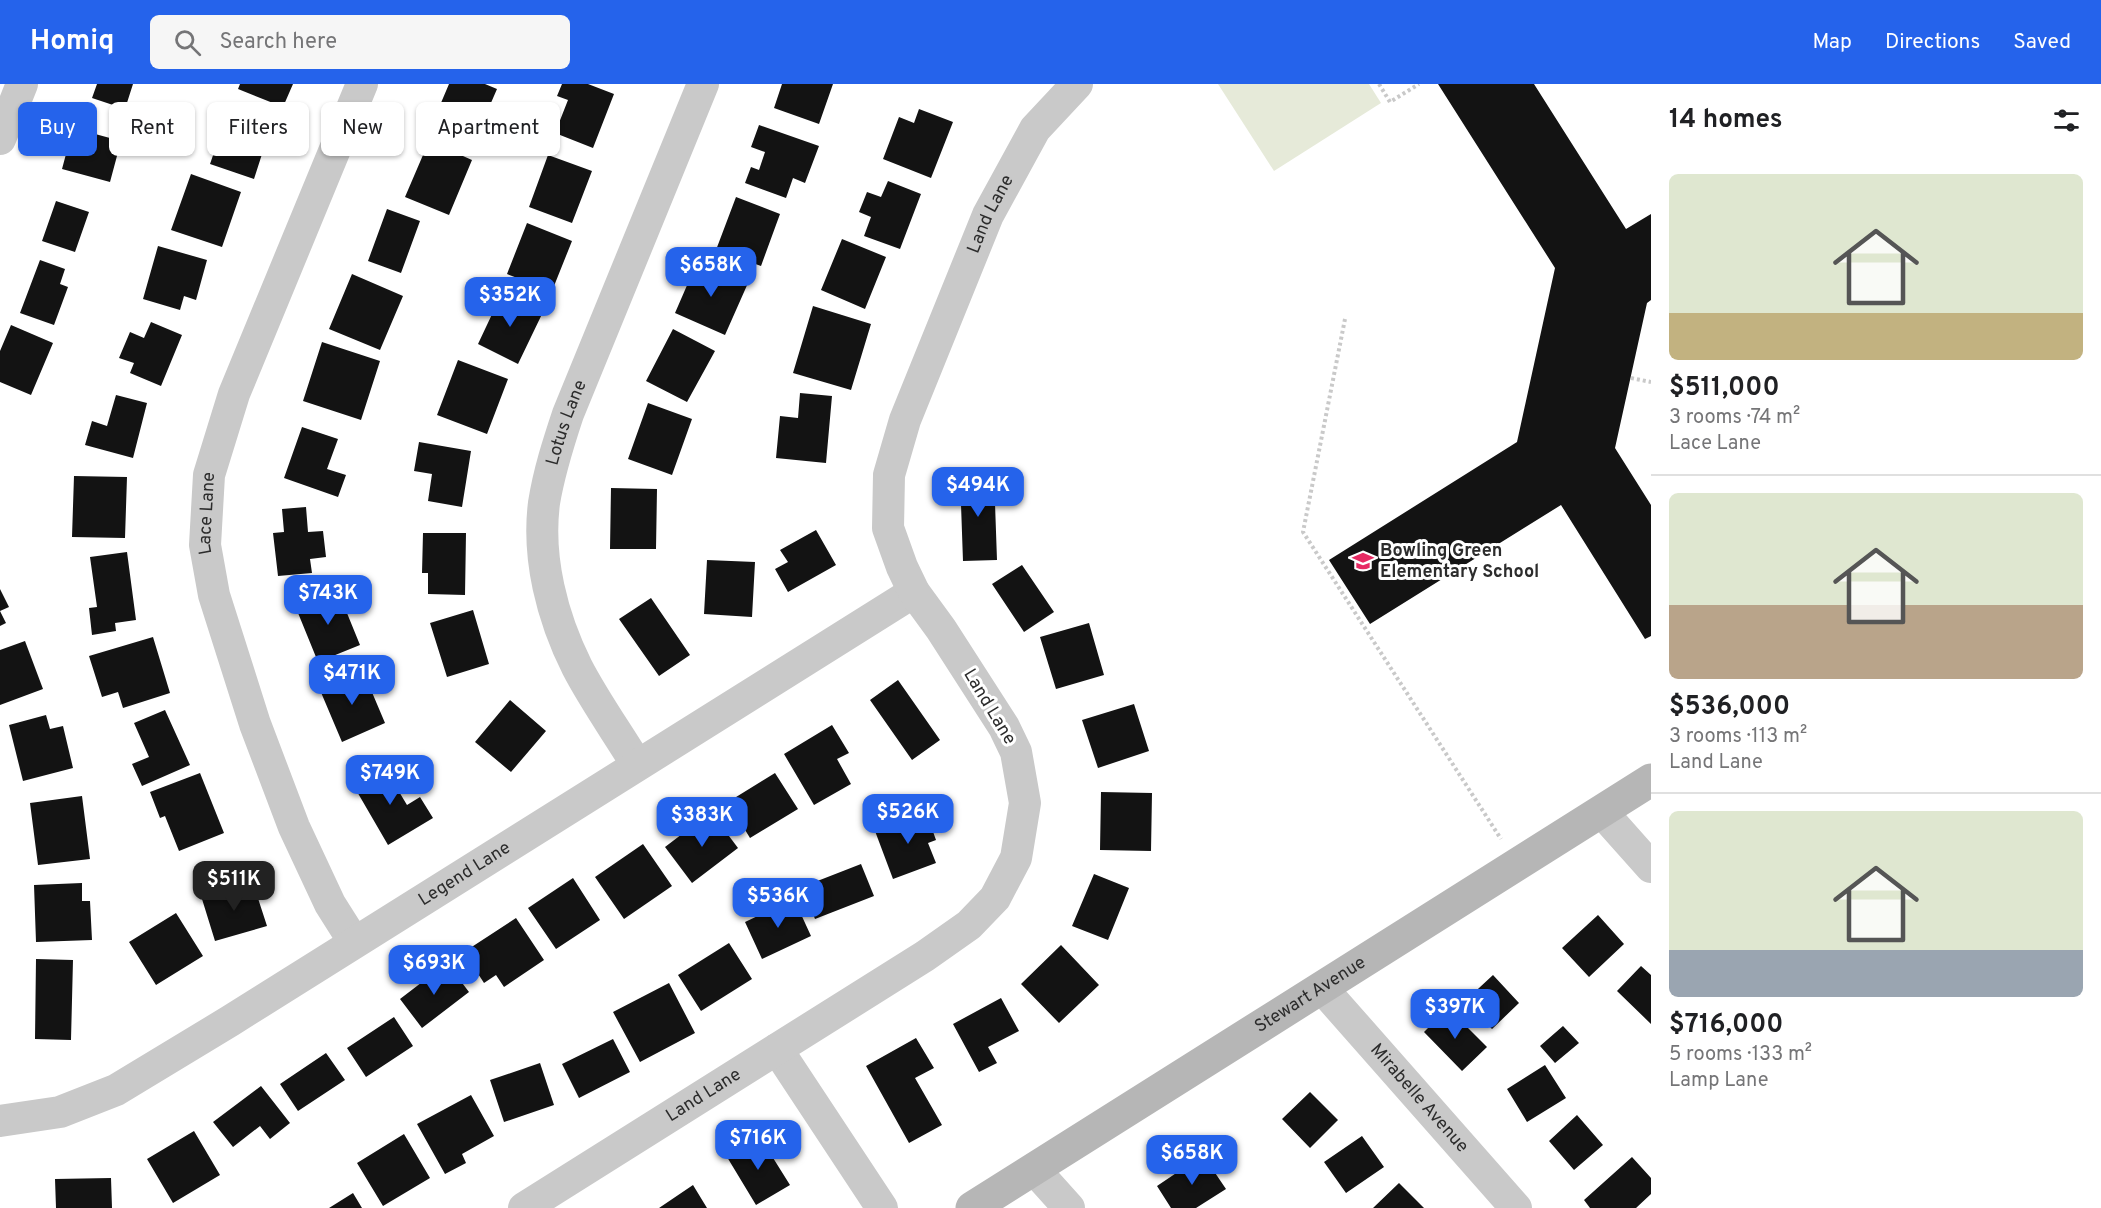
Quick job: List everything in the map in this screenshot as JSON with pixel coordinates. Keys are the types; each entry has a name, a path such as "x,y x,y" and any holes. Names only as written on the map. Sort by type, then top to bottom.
{"street":[{"path":"0,139 22,84"},
{"name":"Lace Lane","path":"354,942 330,904 303,846 255,724 213,595 205,545 209,475 234,394 362,84"},
{"name":"Lotus Lane","path":"637,765 577,666 551,600 543,550 544,505 551,465 568,414 703,84"},
{"name":"Land Lane","path":"524,1208 926,956 969,925 995,898 1016,858 1025,803 1016,752 1004,727 941,629 914,592 902,567 888,528 889,475 905,420 988,215 1035,129 1077,84"},
{"name":"Legend Lane","path":"0,1121 60,1112 116,1090 231,1021 914,592"},
{"name":"Stewart Avenue","path":"972,1208 1651,780"},
{"path":"1602,812 1651,867"},
{"name":"Mirabelle Avenue","path":"1322,988 1516,1208"},
{"path":"777,1049 882,1208"},
{"path":"1034,1169 1069,1208"}],"path":[{"path":"1378,84 1390,102 1419,84"},
{"path":"1345,319 1303,532 1518,865"},
{"path":"1631,378 1651,382"}],"green space":[{"path":"1218,84 1369,84 1381,103 1274,171"}],"building":[{"path":"97,84 133,84 127,102 109,104 92,98"},
{"path":"240,84 293,84 285,102 270,102 238,89"},
{"path":"449,84 485,84 497,89 491,102 441,102"},
{"path":"562,84 588,84 614,94 593,148 560,135 560,120 568,100 557,96"},
{"path":"782,84 833,84 819,124 774,108"},
{"path":"1438,84 1534,84 1626,229 1651,214 1651,300 1647,303 1615,448 1651,505 1651,636 1645,639 1561,505 1370,624 1329,560 1517,442 1555,268"},
{"path":"919,109 953,122 931,178 883,159 899,117 914,123"},
{"path":"759,125 819,146 805,183 793,178 786,198 745,183 751,167 759,170 765,152 751,147"},
{"path":"97,134 109,138 109,156 117,156 110,182 62,169 65,156 97,156"},
{"path":"213,156 261,156 254,179 210,164"},
{"path":"423,156 463,156 472,160 449,215 405,197"},
{"path":"548,156 592,171 572,223 529,207"},
{"path":"191,174 241,192 222,247 171,230"},
{"path":"888,181 921,194 900,249 864,236 871,217 859,212 867,192 881,197"},
{"path":"736,197 780,214 761,266 716,250"},
{"path":"56,201 89,212 75,252 42,241"},
{"path":"387,209 420,221 401,273 368,261"},
{"path":"527,223 572,241 552,291 507,274"},
{"path":"842,239 886,257 865,309 821,290"},
{"path":"158,246 207,260 196,300 184,296 180,310 143,299"},
{"path":"40,260 65,269 60,284 68,287 54,325 20,313"},
{"path":"698,260 748,283 725,335 675,313"},
{"path":"352,274 403,296 380,350 329,329"},
{"path":"502,293 543,312 518,364 478,344"},
{"path":"813,306 871,324 851,390 793,373"},
{"path":"151,322 182,335 161,386 130,373 134,363 119,358 130,332 144,338"},
{"path":"11,325 53,343 31,395 0,382 0,351"},
{"path":"673,329 715,351 687,402 646,381"},
{"path":"322,342 380,361 361,420 303,401"},
{"path":"458,360 508,379 487,434 437,415"},
{"path":"800,393 832,396 826,463 776,458 780,416 798,418"},
{"path":"116,395 147,403 133,458 85,445 92,421 107,426"},
{"path":"648,403 692,419 672,475 628,459"},
{"path":"302,427 338,439 327,469 346,475 338,497 284,478"},
{"path":"419,442 471,451 462,507 428,501 432,474 414,471"},
{"path":"994,475 997,560 963,561 960,476"},
{"path":"74,476 127,477 125,538 72,537"},
{"path":"611,488 657,489 656,549 610,549"},
{"path":"306,507 308,532 323,531 326,557 310,559 312,573 278,576 273,533 284,532 282,509"},
{"path":"816,530 836,565 788,592 775,569 788,562 780,550"},
{"path":"423,533 466,533 465,595 428,594 428,573 422,573"},
{"path":"127,552 136,620 115,623 116,631 92,635 89,608 97,607 90,557"},
{"path":"707,560 755,562 752,617 704,614"},
{"path":"1022,565 1054,612 1024,632 992,584"},
{"path":"0,589 9,607 0,611"},
{"path":"338,591 360,645 318,662 296,608"},
{"path":"651,598 690,655 659,676 619,619"},
{"path":"473,610 489,664 447,677 430,623"},
{"path":"0,611 6,623 0,626"},
{"path":"1089,623 1104,675 1056,689 1040,637"},
{"path":"153,637 170,693 123,708 118,692 102,697 89,656"},
{"path":"25,641 43,689 0,705 0,650"},
{"path":"363,671 385,723 342,742 320,690"},
{"path":"898,680 940,740 912,760 870,700"},
{"path":"510,700 546,731 511,772 475,742"},
{"path":"1134,704 1149,751 1098,768 1082,720"},
{"path":"165,710 190,765 142,786 132,764 149,757 134,723"},
{"path":"46,715 50,729 63,726 73,768 23,781 9,725"},
{"path":"832,725 849,753 837,759 851,784 814,805 784,754"},
{"path":"383,765 407,805 420,797 433,818 388,845 352,783"},
{"path":"200,773 224,833 179,851 165,816 160,818 150,792"},
{"path":"775,773 798,809 750,838 728,802"},
{"path":"1101,792 1152,793 1151,851 1100,850"},
{"path":"82,796 90,859 38,865 30,803"},
{"path":"711,812 738,848 692,883 665,847"},
{"path":"926,812 936,840 928,843 936,863 893,879 875,831"},
{"path":"643,844 672,886 624,919 595,877"},
{"path":"861,864 874,896 815,919 802,887"},
{"path":"1094,874 1129,888 1108,940 1072,926"},
{"path":"573,878 600,920 556,949 528,908"},
{"path":"82,883 82,901 90,901 92,940 36,942 34,885"},
{"path":"253,883 267,926 215,941 202,899"},
{"path":"794,899 811,936 762,959 745,922"},
{"path":"176,913 203,956 156,985 129,942"},
{"path":"1598,915 1624,944 1589,977 1562,948"},
{"path":"516,918 544,960 504,987 496,975 484,983 464,952"},
{"path":"729,943 752,979 701,1011 678,975"},
{"path":"1061,945 1099,985 1059,1023 1021,984"},
{"path":"36,959 73,960 71,1040 35,1039"},
{"path":"447,963 469,992 422,1028 400,999"},
{"path":"1641,966 1651,975 1651,1024 1617,991"},
{"path":"1493,975 1519,1003 1492,1029 1465,1001"},
{"path":"669,983 695,1033 640,1062 613,1012"},
{"path":"1001,998 1019,1031 988,1047 997,1063 979,1072 953,1024"},
{"path":"1448,1008 1487,1047 1462,1071 1424,1032"},
{"path":"394,1017 413,1046 366,1077 347,1048"},
{"path":"1563,1026 1579,1043 1555,1063 1540,1046"},
{"path":"916,1038 934,1068 915,1078 942,1125 909,1143 866,1066"},
{"path":"613,1039 630,1072 579,1098 562,1064"},
{"path":"326,1053 345,1080 298,1111 280,1084"},
{"path":"540,1063 554,1105 504,1122 490,1080"},
{"path":"1545,1065 1566,1098 1527,1122 1507,1089"},
{"path":"261,1086 290,1123 270,1139 260,1126 233,1147 213,1122"},
{"path":"1310,1092 1338,1120 1310,1148 1282,1119"},
{"path":"471,1095 494,1136 462,1154 466,1163 445,1174 417,1124"},
{"path":"1577,1115 1603,1145 1574,1170 1549,1141"},
{"path":"194,1131 220,1175 173,1203 147,1159"},
{"path":"404,1134 430,1178 383,1206 357,1163"},
{"path":"1362,1136 1384,1167 1346,1193 1324,1162"},
{"path":"760,1137 790,1185 756,1205 727,1157"},
{"path":"1203,1155 1226,1189 1196,1208 1171,1208 1157,1186"},
{"path":"1632,1157 1651,1178 1651,1194 1636,1208 1590,1208 1584,1200"},
{"path":"111,1178 112,1208 56,1208 55,1179"},
{"path":"1399,1183 1424,1208 1373,1208"},
{"path":"693,1185 707,1208 659,1208"},
{"path":"353,1193 362,1208 329,1208"}],"place":[{"name":"Bowling Green Elementary School","path":"1363,561"}]}
